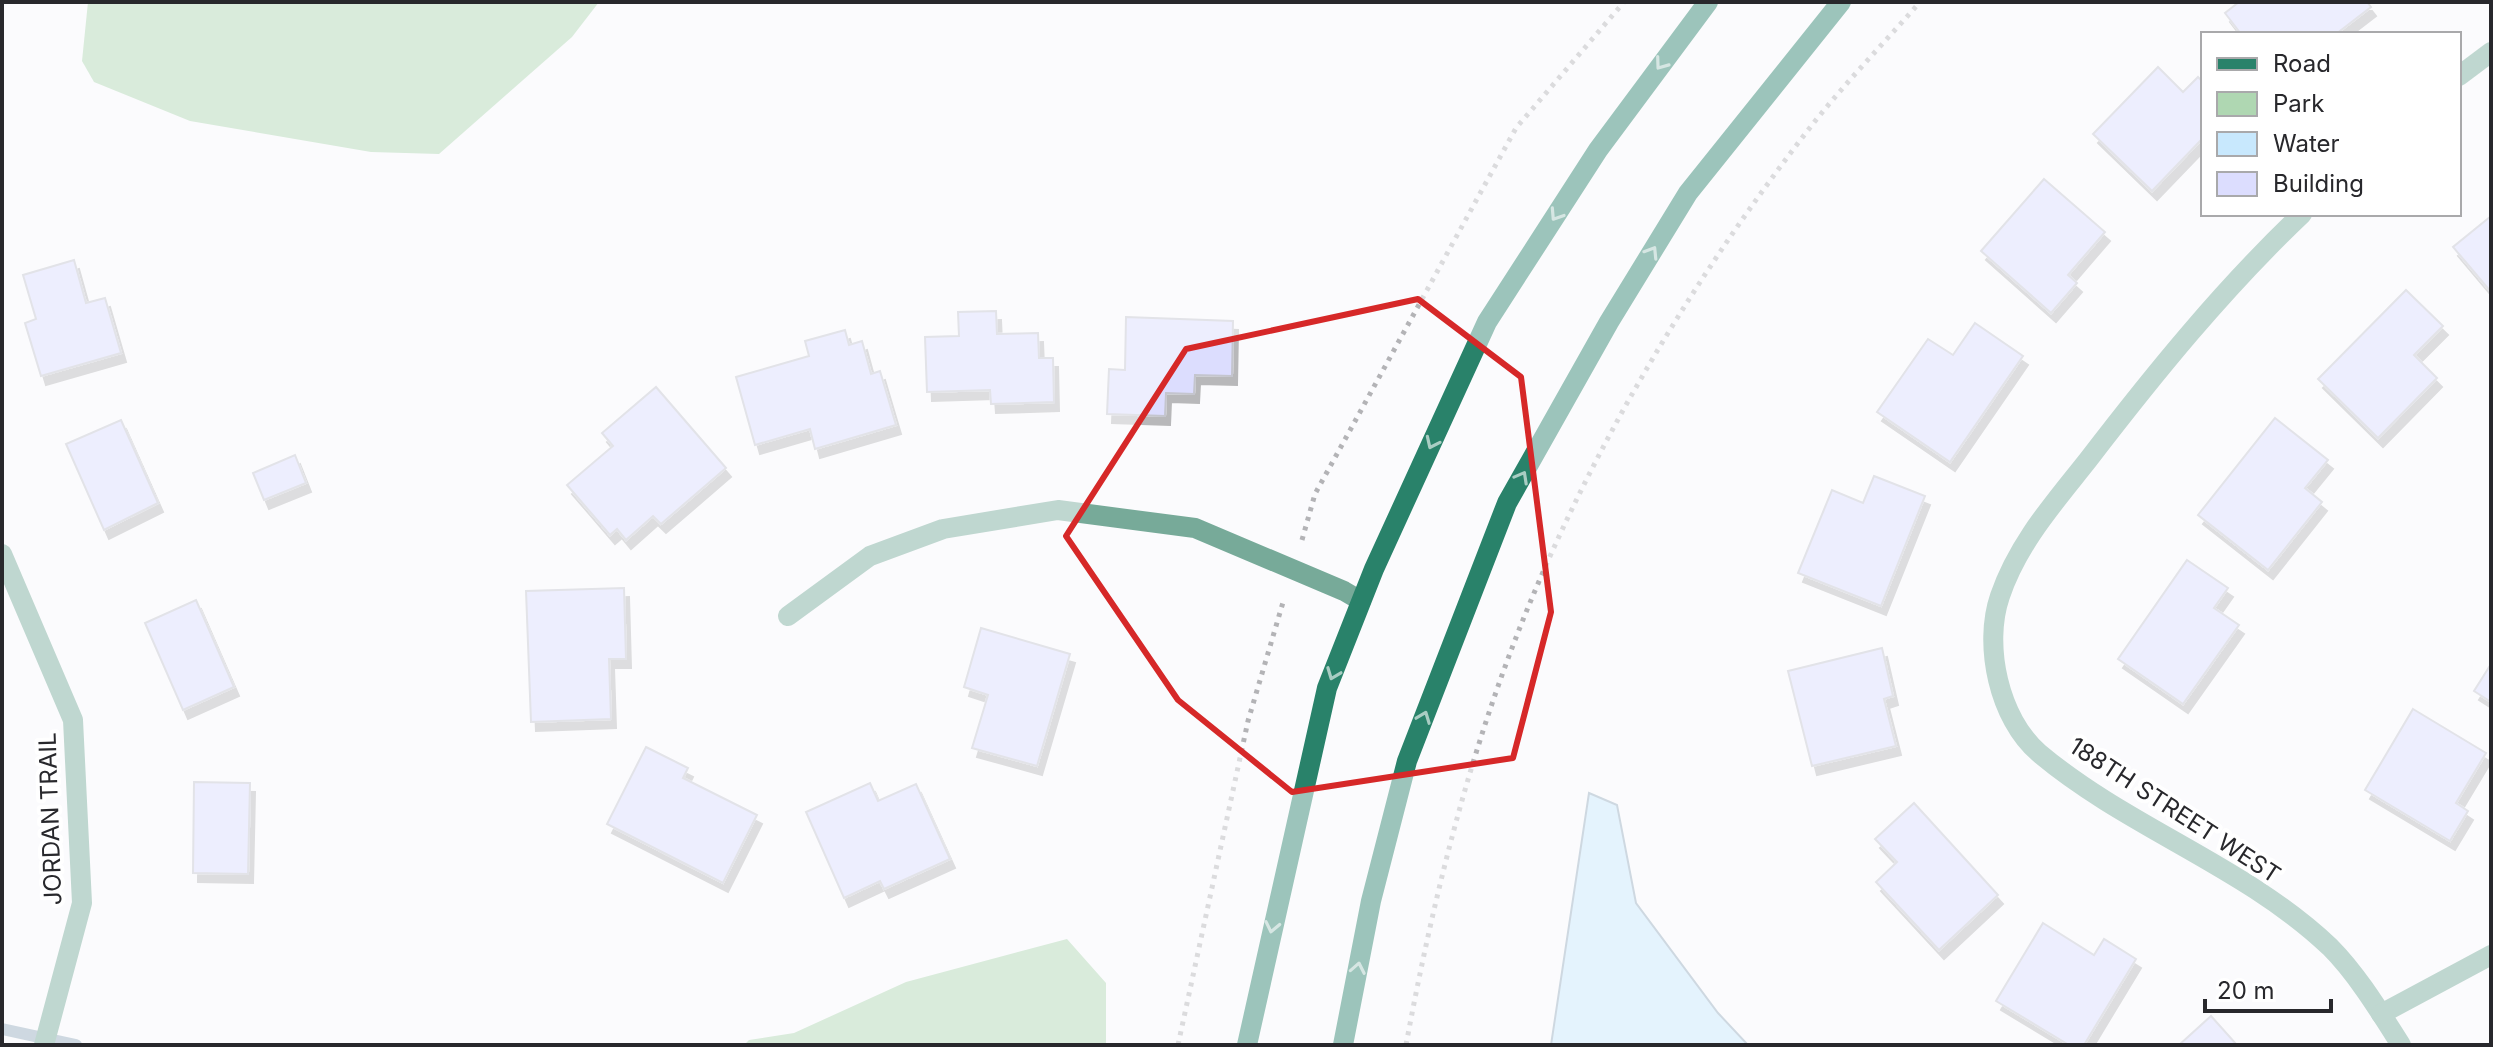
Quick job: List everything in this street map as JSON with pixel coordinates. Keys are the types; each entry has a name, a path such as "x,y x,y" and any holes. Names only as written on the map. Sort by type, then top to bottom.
{"main road":[{"path":"1247,1045 1327,688 1361,601 1487,322 1598,150 1708,2"},
{"path":"1343,1045 1371,901 1407,761 1507,503 1609,322 1688,194 1841,2"}],"street":[{"path":"2461,74 2491,52"},
{"name":"188TH STREET WEST","path":"2300,216 2264,250 2135,398 2023,544 1999,599 1996,665 2006,708 2036,750 2267,899 2330,948 2401,1045"},
{"path":"788,616 870,556 943,529 1058,510 1195,528 1361,601"},
{"name":"JORDAN TRAIL","path":"2,554 73,720 82,903 44,1045"},
{"path":"2381,1014 2491,955"}],"path":[{"path":"1178,1045 1248,721 1315,494 1516,128 1624,2"},
{"path":"1406,1045 1429,923 1461,801 1535,589 1571,509 1669,334 1722,249 1813,124 1920,2"}],"highlighted area":[{"path":"1418,299 1521,377 1551,612 1513,758 1292,792 1178,700 1066,536 1186,349"}],"green space":[{"path":"88,2 599,2 572,37 439,154 371,152 190,121 94,82 82,61"},
{"path":"1067,939 1106,983 1106,1045 744,1045 749,1040 794,1033 906,982"}],"water":[{"path":"1589,793 1617,805 1636,903 1718,1013 1748,1045 1551,1045"}],"building":[{"path":"2239,2 2367,2 2371,7 2339,32 2239,32 2225,13"},
{"path":"2158,67 2183,92 2198,77 2201,80 2201,140 2152,191 2093,134"},
{"path":"2044,179 2105,232 2068,275 2077,283 2051,313 1981,251"},
{"path":"2491,216 2491,292 2453,247"},
{"path":"74,260 86,303 105,298 121,353 41,376 25,323 36,319 23,275"},
{"path":"2406,290 2443,326 2414,355 2437,378 2378,438 2318,379"},
{"path":"996,311 997,334 1038,333 1039,358 1053,358 1054,402 991,404 990,390 927,392 925,337 959,336 958,312"},
{"path":"1126,317 1233,321 1232,376 1195,375 1194,394 1166,393 1165,416 1107,414 1109,369 1125,370"},
{"path":"1975,323 2023,356 1950,462 1877,412 1928,339 1953,355"},
{"path":"845,330 849,345 862,341 871,374 880,371 896,425 815,449 810,429 755,445 736,377 809,356 805,341"},
{"path":"656,387 726,468 661,524 653,516 626,540 617,529 610,535 567,485 613,446 602,433"},
{"path":"2275,418 2328,460 2305,488 2322,502 2268,570 2198,515"},
{"path":"121,420 158,503 104,530 66,444"},
{"path":"295,455 306,483 264,500 253,473"},
{"path":"1874,476 1925,496 1881,606 1798,573 1832,490 1863,503"},
{"path":"2187,560 2228,588 2214,608 2239,625 2183,704 2118,659"},
{"path":"624,588 626,659 609,659 611,719 531,722 526,591"},
{"path":"196,600 234,687 183,710 145,623"},
{"path":"981,628 1070,654 1037,766 972,748 988,695 964,687"},
{"path":"1882,648 1893,696 1884,699 1896,746 1812,766 1788,671"},
{"path":"2491,664 2491,702 2474,691"},
{"path":"2413,709 2486,753 2456,803 2468,811 2450,841 2365,790"},
{"path":"646,747 688,768 683,778 757,815 723,883 607,824"},
{"path":"194,782 250,783 248,874 193,873"},
{"path":"870,783 878,801 916,784 950,859 884,889 880,881 844,898 806,812"},
{"path":"1914,803 1998,895 1939,950 1876,882 1897,862 1875,839"},
{"path":"2043,923 2094,955 2104,939 2136,959 2084,1045 2069,1045 1996,1001"},
{"path":"2211,1016 2237,1045 2179,1045"}],"waterway":[{"path":"2,1029 76,1045"}]}
